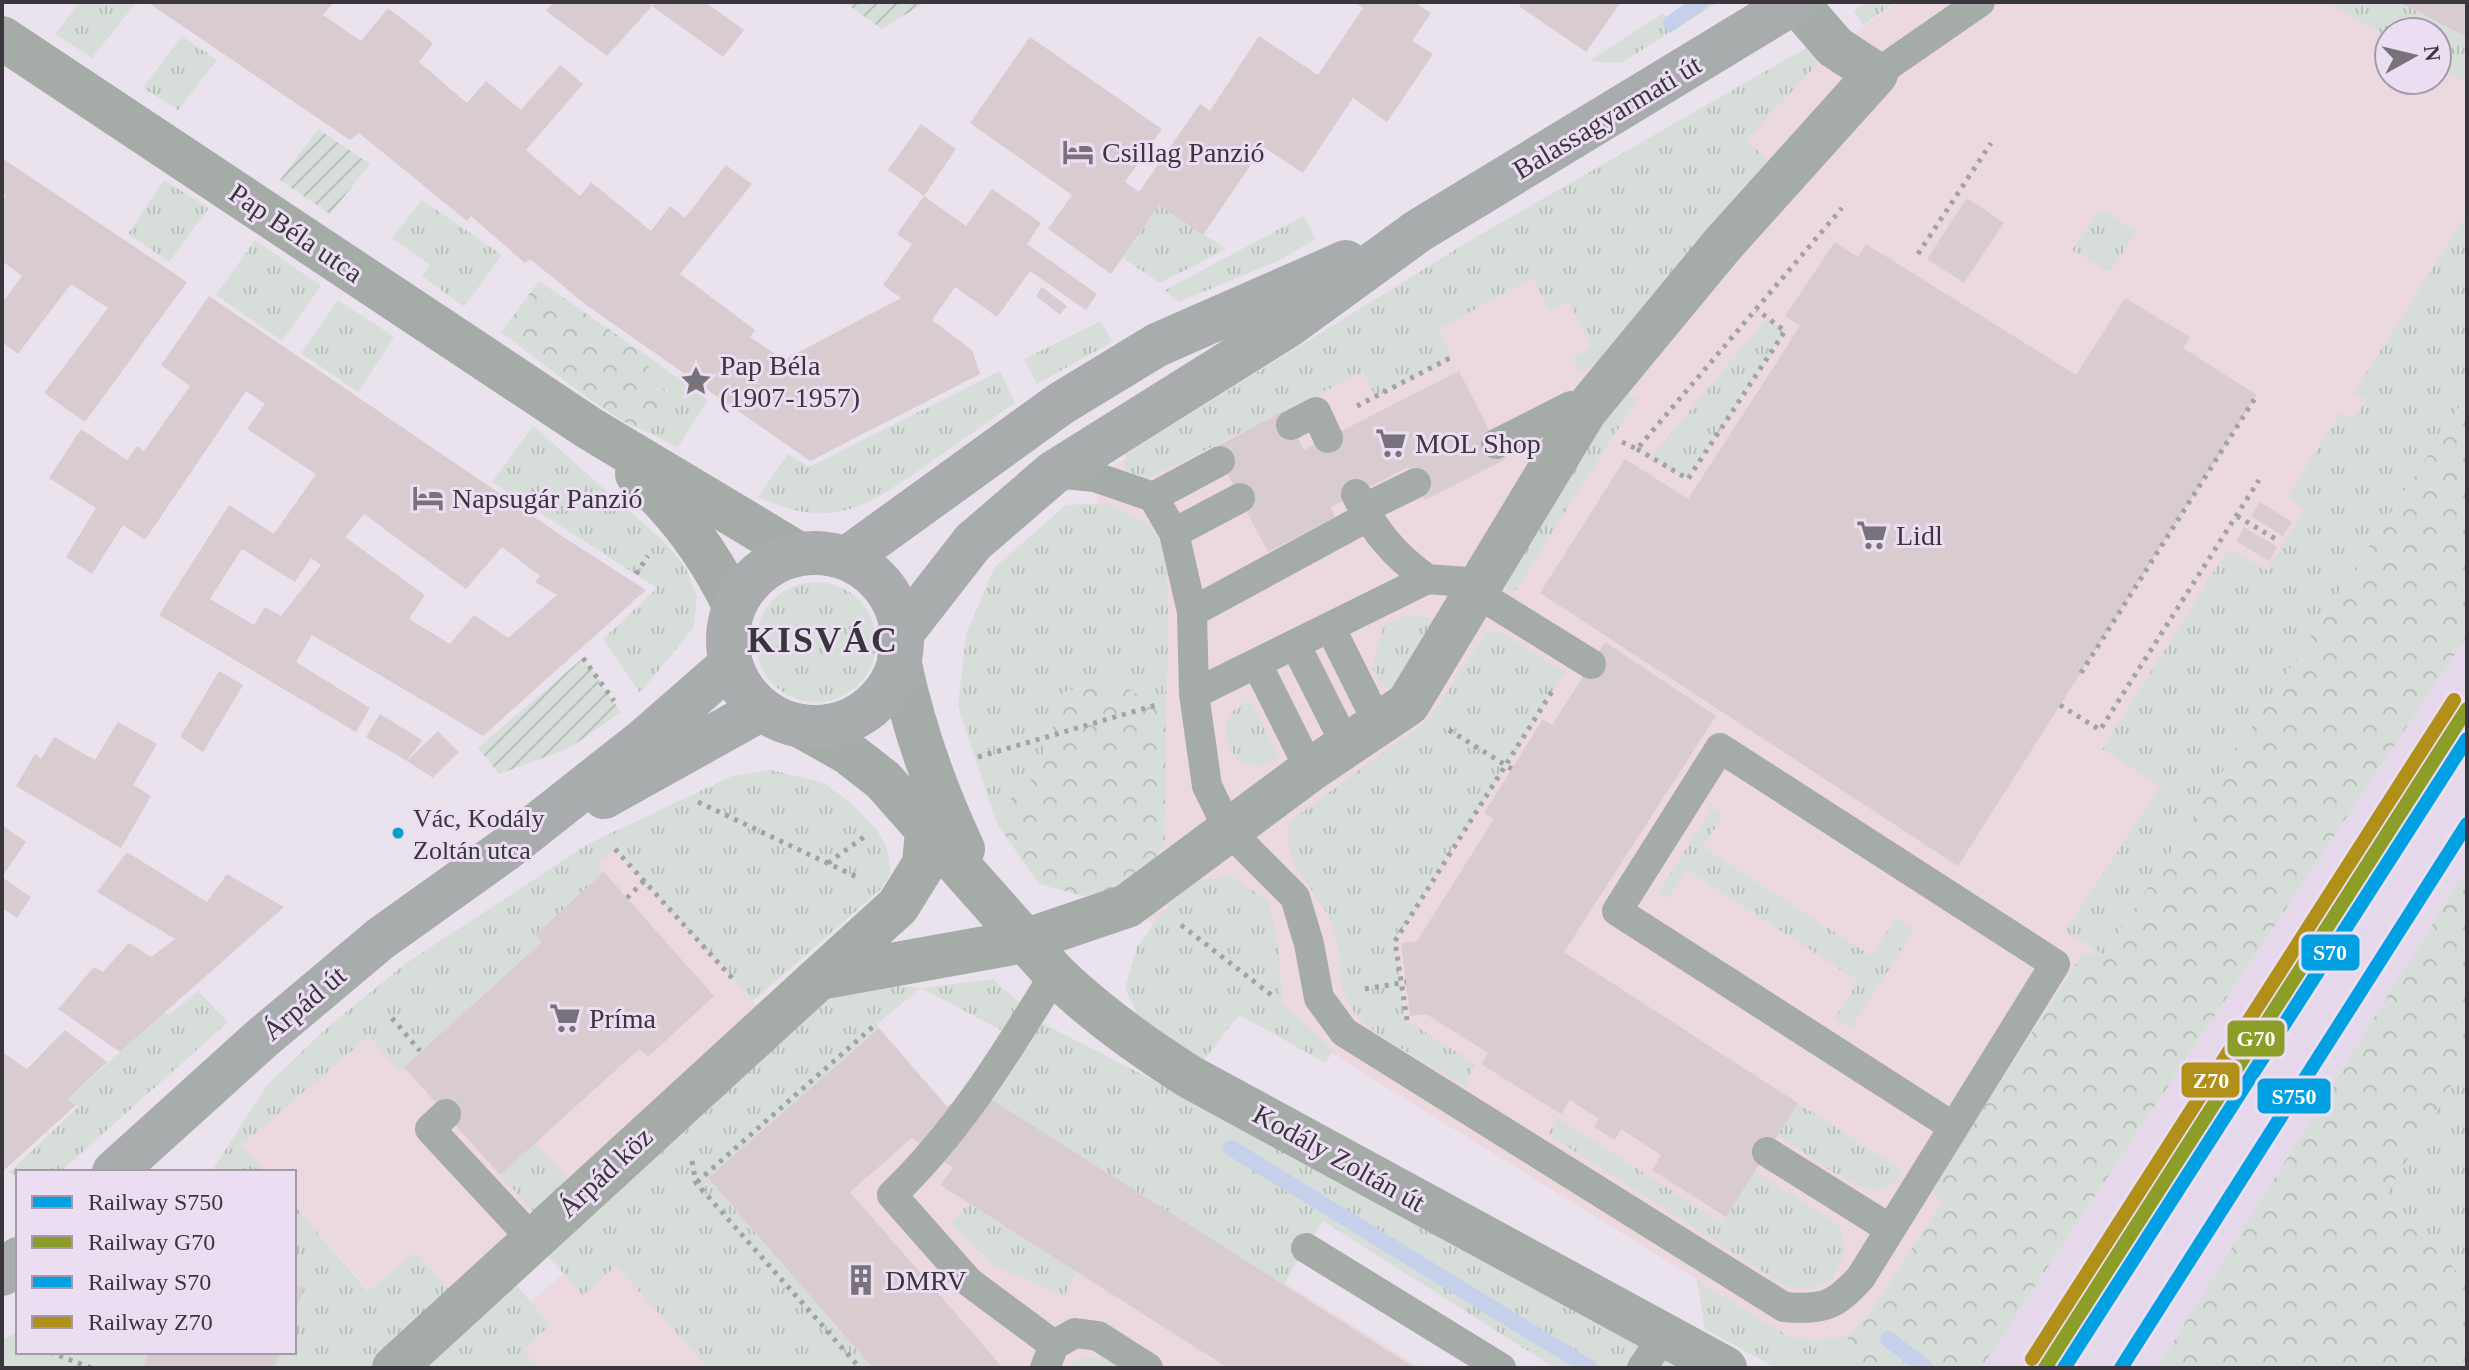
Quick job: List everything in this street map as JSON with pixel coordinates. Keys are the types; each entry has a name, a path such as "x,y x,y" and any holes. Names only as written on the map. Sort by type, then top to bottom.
{"main road":[{"name":"Balassagyarmati út","path":"1418,231 1795,2"},
{"path":"900,646 897,609 885,588 868,570 847,558 823,553 799,554 768,566 743,590 734,605 728,634 731,664 738,681 781,718 821,727 848,720 871,706 889,686 900,646 973,542 1053,473 1289,325 1418,231"},
{"path":"847,558 1060,404 1157,345 1418,231"},
{"path":"506,849 643,741 731,664"},
{"path":"506,849 781,718"},
{"name":"Árpád út","path":"116,1170 261,1039 380,939 506,849"}],"street":[{"path":"819,978 1024,941 1127,906 1377,724 1478,587 1578,409 1876,74 1835,47 1795,2"},
{"name":"Pap Béla utca","path":"2,38 589,428 799,554"},
{"name":"Pap Béla utca","path":"589,428 678,514 714,565 734,605"},
{"name":"Kodály Zoltán út","path":"900,646 913,724 935,788 988,902"},
{"name":"Kodály Zoltán út","path":"781,718 847,752 883,780 1055,974 1129,1037 1190,1077 1653,1351 1725,1368"},
{"name":"Árpád köz","path":"394,1368 681,1101 898,906 924,864 927,831"}],"lane":[{"path":"1876,74 1980,2"},
{"path":"1496,444 1578,409"},
{"path":"1291,425 1316,412 1325,431"},
{"path":"1153,497 1220,461"},
{"path":"1053,473 1095,477 1153,497 1174,533 1192,612 1194,694 1207,786 1229,831 1295,897 1319,998 1344,1032 1784,1307 1811,1309 1840,1301 1861,1277 2055,964 1720,748 1617,911 1952,1126"},
{"path":"1192,612 1362,507 1416,483"},
{"path":"1174,533 1240,498"},
{"path":"1362,507 1395,556 1427,579 1478,587 1583,659"},
{"path":"1194,694 1427,579"},
{"path":"1330,627 1377,724"},
{"path":"1295,644 1377,724"},
{"path":"1257,664 1310,770"},
{"path":"1055,974 980,1094 934,1154 892,1195 969,1282 1050,1357 1075,1333 1098,1336 1148,1368"},
{"path":"446,1114 430,1129 532,1239"},
{"path":"1767,1152 1890,1229"},
{"path":"1306,1248 1501,1368"}],"path":[{"path":"1918,254 1991,143"},
{"path":"1637,449 1842,208"},
{"path":"1614,454 1623,441 1688,479 1785,331 1757,310"},
{"path":"1325,431 1452,357"},
{"path":"2081,673 2257,395"},
{"path":"2060,705 2100,730 2259,480"},
{"path":"2237,516 2279,541"},
{"path":"583,658 621,712"},
{"path":"1417,1027 1405,1019 1395,941 1505,765 1583,659"},
{"path":"973,759 1194,694"},
{"path":"1377,724 1512,769"},
{"path":"686,797 866,882"},
{"path":"828,863 876,829"},
{"path":"615,849 733,979"},
{"path":"627,898 644,881"},
{"path":"392,1018 420,1051"},
{"path":"696,1183 876,1024"},
{"path":"681,1101 696,1183 860,1368"},
{"path":"55,1354 91,1368"}],"shaded area":[{"path":"1899,2 2369,2 2378,16 2373,16 2373,96 2453,96 2453,46 2467,53 2467,394 1870,1313 1848,1335 1818,1340 1788,1336 1339,1058 1127,906 1095,477 1835,47"},
{"path":"2467,636 2467,868 2157,1368 1981,1368"},
{"path":"615,849 771,1021 418,1346 296,1207 296,1170 263,1170 242,1145 369,1036"},
{"path":"879,1028 947,1106 972,1087 1421,1368 455,1368 572,1266 750,1142"}],"green space":[{"path":"80,2 135,4 92,58 55,34"},
{"path":"844,2 926,2 882,29"},
{"path":"1701,2 1719,2 1621,63 1589,61 1663,13 1672,23"},
{"path":"1867,2 1897,2 1863,25 1854,11"},
{"path":"2327,2 2401,2 2429,16 2373,16 2373,29"},
{"path":"2453,28 2467,35 2467,83 2453,75"},
{"path":"182,36 217,60 178,110 143,88"},
{"path":"1808,47 1825,56 1746,140 1774,166 1605,358 1579,372 1572,358 1591,347 1569,302 1549,310 1533,278 1439,329 1452,357 1376,397 1363,372 1149,478 1127,476 1124,467 1126,454 1469,241"},
{"path":"318,129 370,164 330,214 280,180"},
{"path":"164,180 209,208 169,262 128,234"},
{"path":"422,200 502,255 464,307 422,276 430,265 392,238"},
{"path":"1159,205 1226,249 1160,283 1123,258"},
{"path":"2100,209 2137,231 2110,272 2072,250"},
{"path":"2467,214 2467,395 2104,955 2065,931 2160,786 2102,749 2228,549 2267,570 2304,509 2287,497 2341,412 2354,420 2366,400 2354,392"},
{"path":"1304,216 1315,239 1282,259 1179,302 1165,290"},
{"path":"255,240 321,286 282,341 216,295"},
{"path":"539,281 642,352 673,406 661,418 642,427 626,422 501,332"},
{"path":"338,300 394,337 358,392 301,353"},
{"path":"1767,318 1785,331 1688,479 1650,458"},
{"path":"1101,321 1112,342 1037,384 1024,359"},
{"path":"642,352 708,400 678,447 636,427 655,424 669,392 647,368"},
{"path":"1000,371 1015,403 906,479 867,502 829,513 808,513 758,497 788,454 809,467"},
{"path":"1623,392 1637,399 1514,593 1503,587 1598,421"},
{"path":"2467,395 2467,636 1981,1368 1846,1368 1848,1335 1870,1313 1942,1202 1931,1190 2083,953 2104,955"},
{"path":"533,426 660,538 685,566 697,597 694,627 640,693 603,639 657,588 492,482"},
{"path":"1105,503 1146,524 1163,549 1168,593 1166,711 1114,681 1065,692 1036,775 1009,800 997,824 958,706 966,635 994,568 1066,505"},
{"path":"816,582 839,586 859,599 872,619 876,642 872,665 859,685 839,698 816,702 793,698 773,685 760,665 756,642 760,619 773,599 793,586"},
{"path":"1423,615 1438,623 1391,692 1381,684 1372,668 1384,625 1404,616"},
{"path":"1487,631 1500,632 1565,672 1395,940 1405,1019 1475,1064 1465,1086 1391,1042 1357,1016 1342,986 1336,936 1330,920 1296,867 1288,838 1290,821 1430,718"},
{"path":"583,658 621,712 569,748 499,774 478,748"},
{"path":"1114,681 1166,711 1165,839 1150,870 1121,888 1083,896 1039,884 997,824 1009,800 1036,775 1065,692"},
{"path":"1250,700 1279,758 1260,766 1241,764 1226,737 1227,720"},
{"path":"771,770 824,783 852,804 876,829 887,847 891,872 881,889 753,1001 615,850 597,863 604,872 535,935 542,942 404,1067 398,1070 369,1036 242,1145 263,1170 212,1170 268,1084 328,1027 405,964 588,844 732,776"},
{"path":"1712,808 1723,815 1703,847 1871,956 1896,918 1914,930 1851,1028 1835,1018 1858,981 1687,870 1668,899 1658,893"},
{"path":"2467,868 2467,1059 2385,1196 2467,1282 2467,1368 2157,1368"},
{"path":"1231,876 1268,901 1279,948 1282,1002 1333,1050 1326,1063 1239,1015 1203,1061 1142,1025 1125,988 1137,947 1164,911 1195,881"},
{"path":"819,978 921,988 877,1024 879,1028 708,1178 873,1368 708,1368 616,1266 583,1295 532,1239 547,1226 500,1175 535,1143 582,1193"},
{"path":"993,979 1031,1013 1016,1038 921,988"},
{"path":"198,991 228,1022 62,1170 16,1170 16,1178 10,1172 79,1106 68,1099 164,1013 169,1015"},
{"path":"1040,1022 1713,1368 1555,1368 1323,1221 1283,1285 992,1100"},
{"path":"2467,1059 2467,1282 2385,1196"},
{"path":"1798,1103 1903,1171 1893,1184 1878,1190 1855,1184 1827,1168 1777,1135"},
{"path":"1558,1118 1722,1223 1755,1171 1839,1225 1845,1252 1832,1280 1811,1289 1785,1286 1548,1134"},
{"path":"968,1203 1077,1272 1064,1296 993,1265 951,1224"},
{"path":"296,1207 368,1291 416,1252 463,1305 503,1269 550,1325 523,1350 539,1368 2,1368 2,1340 16,1333 16,1354 296,1354"},
{"path":"1697,1280 1788,1336 1818,1340 1848,1335 1846,1368 1776,1368 1705,1329"},
{"path":"1080,1357 1104,1357 1121,1368 1067,1368"}],"building":[{"path":"147,2 334,2 323,15 361,41 388,8 433,43 419,62 467,103 486,81 521,110 560,65 583,84 526,150 580,196 591,182 651,231 670,206 685,218 726,165 752,184 680,274 755,330 750,337 784,360 901,298 883,285 912,244 897,234 924,196 966,226 992,189 1041,223 1027,244 1097,294 1086,310 1030,271 997,317 955,287 932,320 972,350 980,374 810,461 589,307 530,259 525,263 471,216 467,221 359,133 350,140"},
{"path":"553,2 646,2 652,6 607,56 546,11"},
{"path":"656,2 705,2 744,30 723,57 652,6"},
{"name":"Csillag Panzió","path":"1354,2 1414,2 1431,13 1412,41 1433,54 1387,122 1353,98 1303,173 1263,147 1203,235 1159,205 1111,274 1048,229 1072,195 970,123 1030,37 1162,129 1125,182 1139,192 1200,104 1210,111 1259,36 1318,75 1363,8"},
{"path":"1521,2 1621,2 1586,52 1519,6"},
{"path":"2399,2 2467,2 2467,37 2453,30 2453,16 2426,16"},
{"path":"921,124 956,149 924,196 888,170"},
{"path":"2,158 187,282 85,422 44,393 108,308 71,284 18,354 2,342 2,303 22,276 2,261 2,200 6,195 2,192"},
{"path":"1967,198 2004,223 1964,283 1927,259"},
{"name":"Lidl","path":"1835,242 1858,257 1866,244 2076,375 2125,298 2190,337 2183,348 2257,395 1958,866 1540,593 1625,459 1688,499 1800,326 1785,316"},
{"path":"1042,287 1067,306 1060,315 1036,296"},
{"path":"209,296 646,590 483,736 312,635 296,662 370,708 356,732 159,615 229,505 274,534 316,474 247,429 265,404 246,391 145,540 123,525 92,574 66,557 96,508 49,478 81,429 127,460 137,446 144,451 190,386 161,365","holes":["364,514 466,589 502,547 540,576 535,582 557,595 508,638 474,615 450,644 409,619 425,595 345,537","242,549 295,582 311,558 321,565 281,616 265,607 254,625 210,599"]},
{"path":"1459,371 1504,460 1425,500 1408,467 1331,507 1335,517 1268,552 1214,448 1283,411 1304,450"},
{"path":"2260,502 2292,522 2283,536 2251,516"},
{"path":"2244,527 2277,547 2269,561 2236,541"},
{"path":"1605,642 1716,716 1564,952 1798,1103 1726,1217 1652,1170 1661,1155 1621,1129 1615,1140 1594,1127 1599,1119 1570,1100 1561,1114 1481,1064 1488,1053 1426,1014 1410,1016 1401,943 1417,941 1494,819 1484,813 1543,719 1552,725"},
{"path":"219,671 243,685 203,752 180,737"},
{"path":"380,714 422,740 407,761 366,737"},
{"path":"118,722 157,744 133,785 151,796 121,848 16,786 35,754 41,759 54,737 95,760"},
{"path":"438,731 459,752 433,778 407,761"},
{"path":"2,825 26,842 2,877"},
{"path":"127,852 207,902 227,874 284,907 120,1052 58,1009 94,967 103,972 129,943 151,957 175,939 97,892"},
{"name":"Príma","path":"604,872 714,996 648,1057 639,1049 500,1175 404,1067 542,942 535,935"},
{"path":"2,877 31,897 17,918 2,908"},
{"path":"879,1028 947,1107 972,1087 1415,1368 1228,1368 940,1185 953,1168 912,1138 850,1192 1003,1368 873,1368 708,1178"},
{"path":"65,1030 107,1062 68,1099 76,1105 2,1172 2,1052 27,1069"},
{"path":"296,1285 304,1288 296,1309"},
{"path":"148,1354 279,1354 274,1368 143,1368"}],"waterway":[{"path":"1671,23 1701,2"},
{"path":"1231,1148 1590,1368"},
{"path":"1888,1339 1926,1368"}],"rail line":[{"name":"Z70","path":"2032,1359 2454,700"},
{"name":"G70","path":"2045,1368 2467,709"},
{"name":"S70","path":"2064,1368 2467,739"},
{"name":"S750","path":"2121,1368 2467,824"}],"place":[{"name":"Csillag Panzió","path":"1078,152"},
{"name":"Pap Béla (1907-1957)","path":"696,381"},
{"name":"MOL Shop","path":"1391,443"},
{"name":"Napsugár Panzió","path":"428,498"},
{"name":"Lidl","path":"1872,535"},
{"name":"Vác, Kodály Zoltán utca","path":"398,833"},
{"name":"Príma","path":"565,1018"},
{"name":"DMRV","path":"861,1280"}],"district":[{"name":"KISVÁC","path":"823,640"}]}
